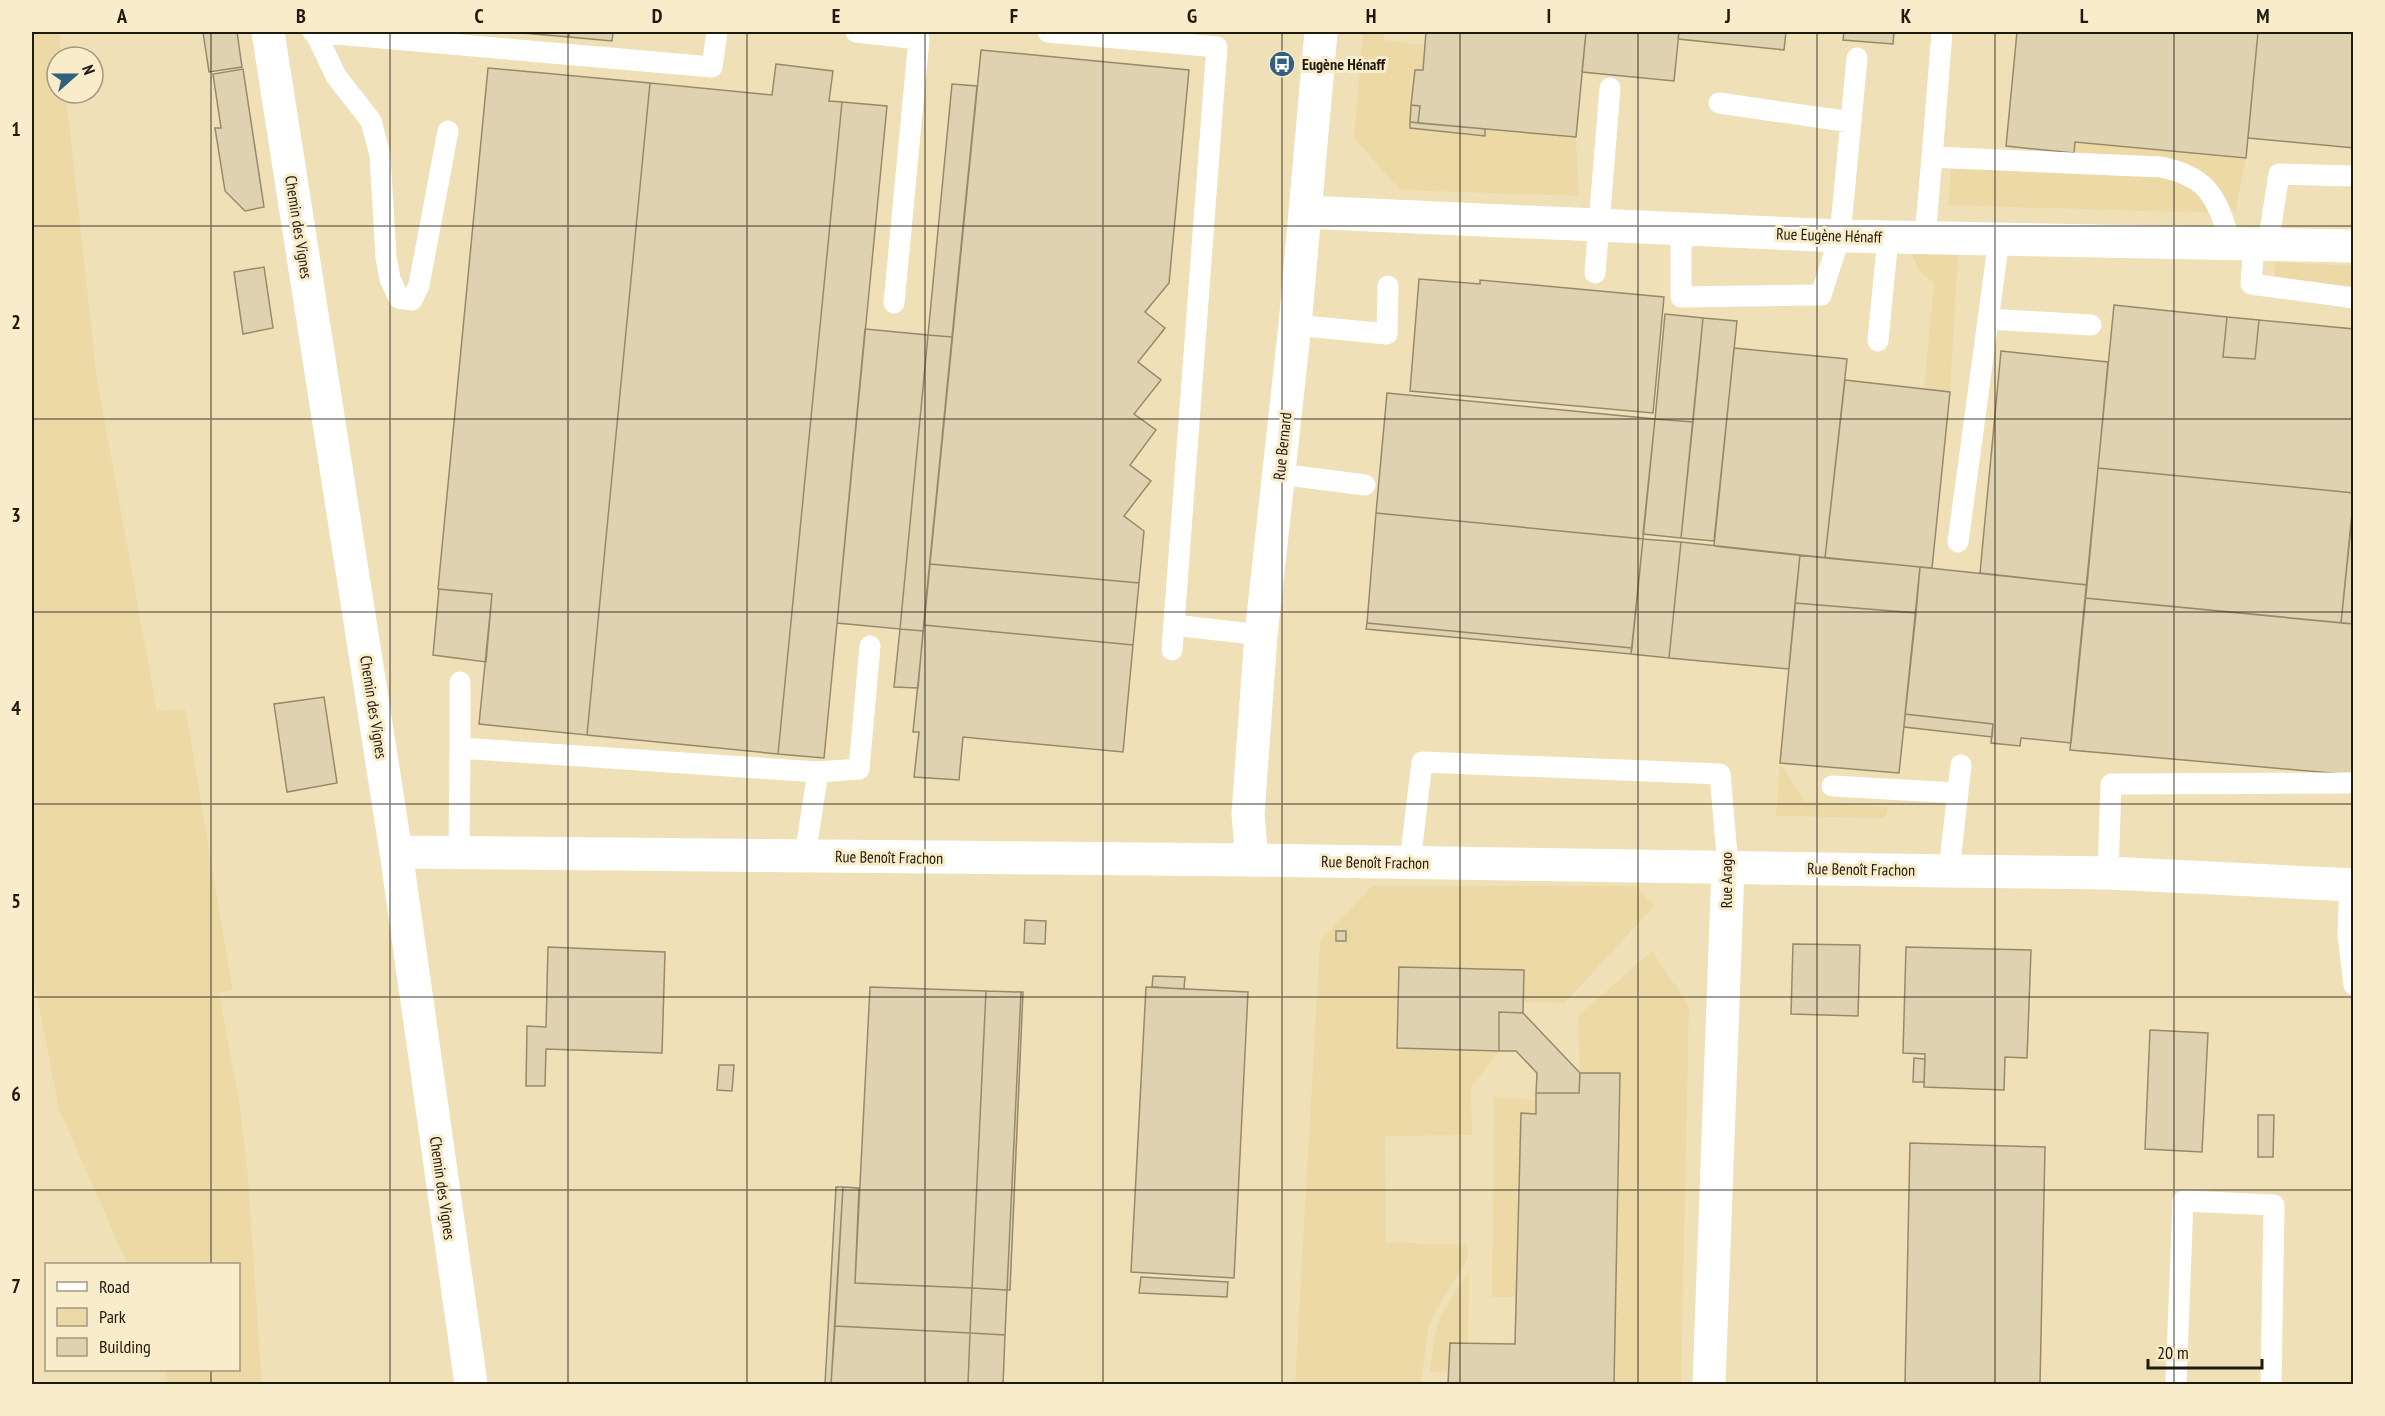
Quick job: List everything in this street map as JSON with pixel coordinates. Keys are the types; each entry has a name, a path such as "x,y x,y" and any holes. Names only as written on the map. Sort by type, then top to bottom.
{"street":[{"name":"Chemin des Vignes","path":"272,32 396,852 471,1384"},
{"name":"Rue Bernard","path":"1252,860 1248,814 1261,635 1295,325 1321,32"},
{"name":"Rue Eugène Hénaff","path":"1305,212 1840,236 2354,246"},
{"name":"Rue Benoît Frachon","path":"396,852 1252,860 2108,873 2352,885"},
{"name":"Rue Arago","path":"1708,1384 1728,867"}],"lane":[{"path":"314,32 712,67 717,32"},
{"path":"314,32 336,76 371,121 380,155 386,257 390,279 399,298 412,300 419,285 448,131"},
{"path":"856,32 919,35 894,303"},
{"path":"1048,32 1217,47 1172,650"},
{"path":"1925,237 1942,32"},
{"path":"1681,229 1681,297 1821,295 1840,236 1857,58"},
{"path":"1595,273 1610,88"},
{"path":"1719,103 1851,122"},
{"path":"1932,157 2161,167 2183,172 2205,186 2221,213 2251,244"},
{"path":"2354,176 2279,174 2251,244 2251,284 2354,298"},
{"path":"1878,341 1887,237"},
{"path":"1958,542 1999,239"},
{"path":"1295,325 1387,334 1388,286"},
{"path":"1988,319 2091,325"},
{"path":"1279,474 1365,485"},
{"path":"1174,626 1261,635"},
{"path":"460,748 818,772 859,769 870,646"},
{"path":"459,853 460,682"},
{"name":"Rue Arago","path":"1410,862 1422,762 1720,774 1728,867"},
{"path":"1949,871 1961,765"},
{"path":"805,856 818,772"},
{"path":"2108,873 2111,784 2354,783"},
{"path":"1832,786 1958,793"},
{"path":"2352,885 2348,934 2353,979"},
{"path":"2176,1384 2183,1201 2274,1205 2271,1384"}],"shaded area":[{"path":"59,32 2353,32 2353,1384 262,1384 248,1174 240,1106 218,992 233,989 186,710 157,712 97,377 67,105 105,105 105,45 61,45"},
{"path":"32,973 59,1110 127,1263 45,1263 45,1371 165,1371 168,1384 32,1384"}],"green space":[{"path":"32,32 59,32 61,45 45,45 45,105 67,105 97,377 157,711 186,710 233,990 219,993 240,1106 248,1174 262,1384 168,1384 165,1371 240,1371 240,1263 127,1263 59,1110 32,973"},
{"path":"1363,32 1384,32 1384,40 1425,45 1423,70 1414,70 1410,128 1485,129 1576,137 1579,196 1400,190 1354,138"},
{"path":"2075,142 2246,158 2235,213 2213,180 2188,163 2074,153"},
{"path":"1951,169 2163,175 2199,192 2209,213 1948,205"},
{"path":"1911,251 1958,255 1950,392 1924,389 1934,283 1919,271"},
{"path":"2275,262 2353,266 2353,288 2275,280"},
{"path":"1780,763 1804,801 1888,807 1885,818 1776,816"},
{"path":"1372,886 1636,886 1654,906 1565,1003 1523,1002 1523,970 1399,967 1397,1048 1499,1051 1471,1087 1472,1135 1385,1136 1386,1242 1467,1245 1468,1259 1435,1311 1428,1329 1421,1384 1295,1384 1320,941"},
{"path":"1652,951 1689,1006 1681,1384 1614,1384 1620,1074 1580,1073 1578,1016"},
{"path":"1494,1097 1536,1100 1536,1114 1521,1113 1516,1297 1492,1297"},
{"path":"1469,1271 1468,1344 1450,1343 1449,1373 1430,1371 1435,1333 1442,1313"}],"building":[{"path":"203,32 237,32 242,67 209,72"},
{"path":"509,32 569,32 569,37"},
{"path":"569,32 613,32 612,41 569,37"},
{"path":"1426,32 1586,32 1576,137 1418,123 1420,106 1411,105 1415,70 1423,70"},
{"path":"1586,32 1679,32 1674,81 1582,72"},
{"path":"1679,32 1786,32 1784,50 1678,39"},
{"path":"1844,32 1894,32 1893,44 1843,40"},
{"path":"2017,32 2258,32 2246,158 2075,142 2074,153 2006,146"},
{"path":"2258,32 2354,32 2354,148 2248,138"},
{"path":"981,50 1189,70 1169,283 1145,312 1165,328 1138,362 1161,380 1134,414 1156,430 1130,465 1151,481 1124,516 1144,531 1139,583 930,564"},
{"path":"776,64 833,71 829,101 842,102 778,754 587,735 650,83 772,95"},
{"path":"488,68 650,83 587,735 479,724 492,594 438,589"},
{"path":"243,69 264,207 245,211 225,191 215,128 221,128 213,74"},
{"path":"952,84 977,86 952,337 928,335"},
{"path":"842,102 887,106 824,758 778,754"},
{"path":"1411,105 1420,106 1418,123 1410,122"},
{"path":"1410,122 1485,129 1485,136 1410,128"},
{"path":"264,267 273,328 243,334 234,272"},
{"path":"1419,279 1480,284 1480,280 1664,297 1653,413 1410,391"},
{"path":"2114,305 2227,317 2223,357 2255,359 2259,320 2354,329 2354,493 2098,468"},
{"path":"1665,314 1703,318 1693,422 1655,419"},
{"path":"2227,317 2259,320 2255,359 2223,357"},
{"path":"1703,318 1737,321 1714,541 1681,538"},
{"path":"865,329 928,335 900,629 837,623"},
{"path":"928,335 952,337 923,631 900,629"},
{"path":"1734,348 1847,359 1825,558 1714,546"},
{"path":"2001,351 2108,362 2087,585 1980,573"},
{"path":"1845,380 1950,392 1932,568 1825,558"},
{"path":"1387,393 1655,419 1643,539 1376,513"},
{"path":"1655,419 1693,422 1681,538 1643,534"},
{"path":"2098,468 2354,493 2341,623 2085,598"},
{"path":"2354,498 2354,621 2353,624 2341,623"},
{"path":"1376,513 1643,539 1632,648 1367,623"},
{"path":"1643,539 1681,542 1669,658 1631,654"},
{"path":"1681,542 1800,555 1789,669 1669,658"},
{"path":"1800,555 1920,567 1916,613 1795,603"},
{"path":"930,564 1139,583 1133,645 924,625"},
{"path":"1920,567 2087,585 2071,743 2021,738 2020,746 1991,743 1993,724 1905,714"},
{"path":"439,589 492,594 486,662 433,655"},
{"path":"2085,598 2354,624 2354,775 2070,750"},
{"path":"1795,603 1916,613 1899,773 1780,763"},
{"path":"1367,623 1632,648 1631,654 1366,629"},
{"path":"924,625 1133,645 1123,752 963,737 959,780 914,777 919,732 913,732"},
{"path":"900,629 923,631 918,688 894,687"},
{"path":"324,697 337,783 287,792 274,704"},
{"path":"1905,714 1993,724 1992,737 1904,727"},
{"path":"1025,920 1046,921 1045,944 1024,943"},
{"path":"1336,931 1346,931 1346,941 1336,941"},
{"path":"1793,944 1860,945 1858,1016 1791,1014"},
{"path":"548,947 665,952 662,1053 546,1049 545,1086 526,1086 527,1026 546,1027"},
{"path":"1906,947 2031,950 2027,1058 2005,1057 2004,1090 1924,1087 1925,1054 1903,1053"},
{"path":"1399,967 1524,970 1523,1013 1499,1012 1499,1051 1397,1048"},
{"path":"1153,976 1185,977 1184,989 1152,987"},
{"path":"870,987 986,991 972,1288 855,1283"},
{"path":"1146,987 1248,992 1234,1278 1131,1272"},
{"path":"986,991 1021,992 1007,1290 972,1288"},
{"path":"1021,992 1023,992 1010,1290 1007,1290"},
{"path":"1499,1012 1523,1013 1580,1073 1579,1093 1536,1093 1537,1073 1516,1051 1499,1051"},
{"path":"2150,1030 2208,1033 2202,1152 2145,1149"},
{"path":"1914,1058 1925,1059 1924,1082 1913,1082"},
{"path":"719,1065 734,1065 732,1091 717,1090"},
{"path":"1580,1073 1620,1073 1614,1384 1448,1384 1450,1343 1515,1344 1521,1113 1536,1114 1536,1093 1579,1093"},
{"path":"2258,1115 2274,1115 2273,1157 2258,1157"},
{"path":"1910,1143 2045,1147 2040,1384 1905,1384"},
{"path":"836,1187 843,1187 831,1384 825,1384"},
{"path":"843,1187 859,1188 855,1283 972,1288 970,1333 835,1326"},
{"path":"1141,1277 1228,1282 1227,1297 1139,1293"},
{"path":"972,1288 1007,1290 1005,1335 970,1333"},
{"path":"835,1326 970,1333 968,1384 831,1384"},
{"path":"970,1333 1005,1335 1003,1384 968,1384"}],"place":[{"name":"Eugène Hénaff","path":"1282,64"}]}
